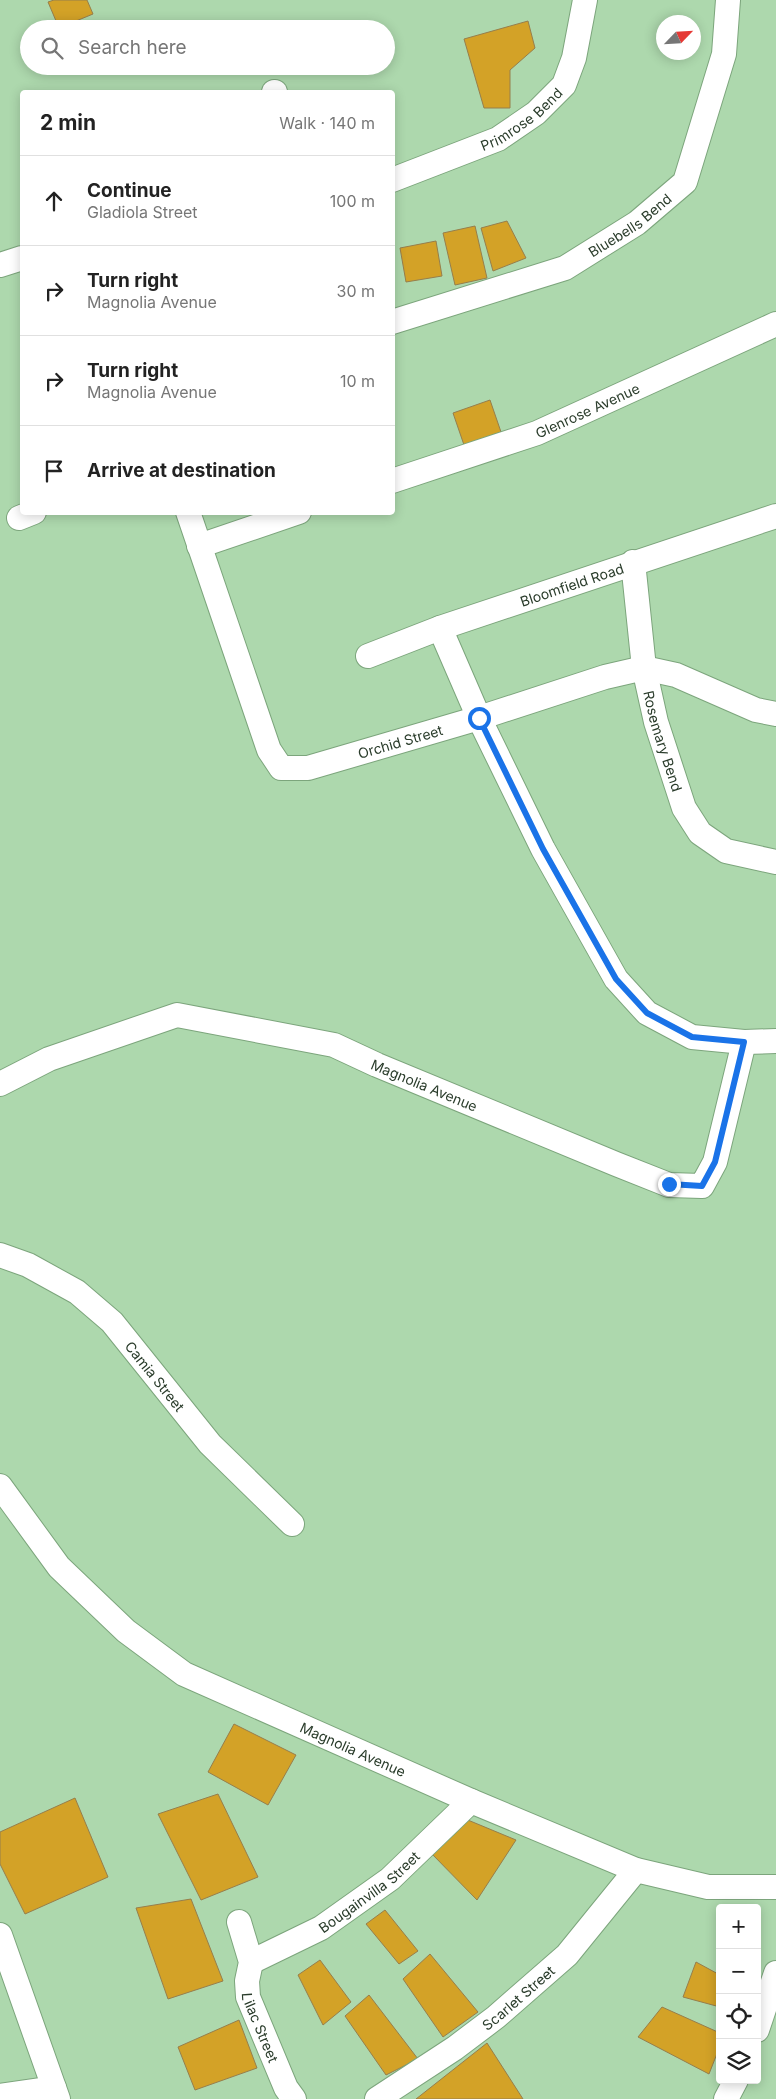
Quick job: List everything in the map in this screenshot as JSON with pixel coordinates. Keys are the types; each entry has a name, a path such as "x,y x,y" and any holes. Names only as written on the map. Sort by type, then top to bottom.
{"street":[{"name":"Primrose Bend","path":"395,179 498,139 536,113 564,86 574,58 585,0"},
{"name":"Bluebells Bend","path":"395,321 565,268 637,223 685,182 724,54 728,0"},
{"path":"0,265 20,259"},
{"name":"Glenrose Avenue","path":"395,480 537,433 776,324"},
{"name":"Orchid Street","path":"189,515 269,750 281,768 308,768 479,718 605,677 644,668 676,675 756,710 776,714"},
{"path":"198,546 289,515"},
{"name":"Bloomfield Road","path":"368,656 440,628 633,562 776,516"},
{"name":"Rosemary Bend","path":"633,562 644,668 656,722 684,808 700,833 726,851 776,862"},
{"path":"440,628 479,718 543,849 616,979 647,1013 692,1037 744,1042 776,1041"},
{"name":"Magnolia Avenue","path":"0,1084 49,1059 177,1015 334,1045 376,1065 633,1171 669,1184 702,1186 715,1162 744,1042"},
{"name":"Camia Street","path":"0,1255 28,1265 77,1292 112,1322 210,1444 292,1524"},
{"name":"Magnolia Avenue","path":"0,1486 59,1567 126,1631 184,1674 471,1801 636,1870 708,1887 776,1887"},
{"name":"Bougainvilla Street","path":"250,1962 321,1928 390,1879 471,1801"},
{"name":"Scarlet Street","path":"376,2099 455,2048 496,2017 568,1955 636,1870"},
{"name":"Lilac Street","path":"239,1922 250,1962 247,1981 248,1998 286,2088 294,2099"},
{"path":"0,1935 56,2094 0,2096"},
{"path":"761,2018 776,1973"},
{"path":"726,2099 734,2084"}],"building":[{"path":"54,0 87,0 93,14 78,20 56,20 48,2"},
{"path":"528,21 535,48 510,70 510,108 484,108 464,39"},
{"path":"507,221 526,258 493,271 481,228"},
{"path":"475,226 487,278 455,285 443,233"},
{"path":"436,241 442,276 406,282 400,248"},
{"path":"490,400 501,432 464,445 453,413"},
{"path":"234,1724 296,1755 268,1805 208,1772"},
{"path":"218,1794 258,1877 201,1900 158,1814"},
{"path":"75,1798 108,1877 25,1914 0,1864 0,1832"},
{"path":"463,1818 516,1840 477,1900 431,1853"},
{"path":"191,1899 223,1981 168,1999 136,1908"},
{"path":"385,1910 418,1951 399,1964 366,1924"},
{"path":"430,1954 478,2012 443,2037 403,1979"},
{"path":"320,1960 351,2002 323,2025 298,1975"},
{"path":"696,1962 716,1973 716,2006 683,1997"},
{"path":"369,1995 418,2059 386,2075 345,2016"},
{"path":"662,2007 716,2031 716,2056 709,2074 638,2037"},
{"path":"239,2020 257,2068 195,2090 178,2047"},
{"path":"487,2043 523,2099 416,2099"}],"route":[{"path":"479,718 543,849 616,979 647,1013 692,1037 744,1042 715,1162 702,1186 669,1184"}]}
